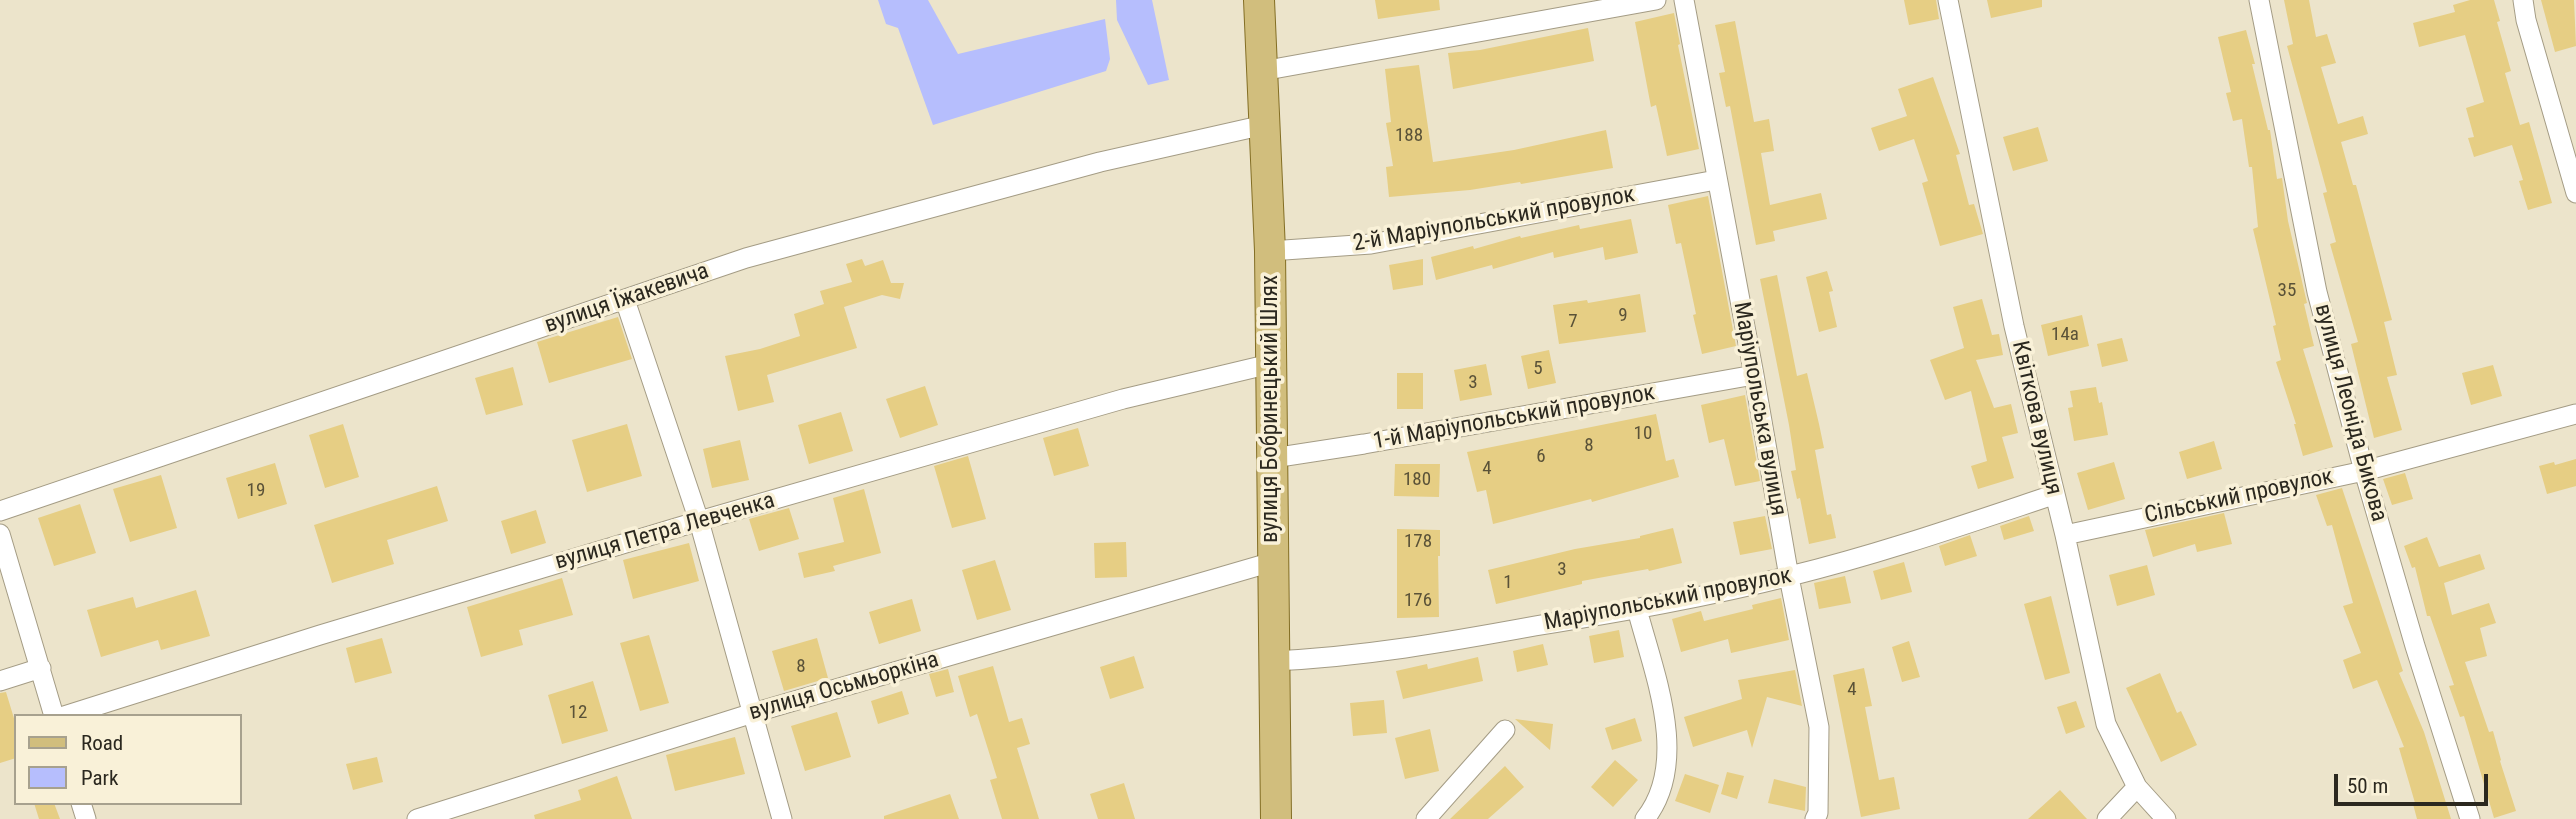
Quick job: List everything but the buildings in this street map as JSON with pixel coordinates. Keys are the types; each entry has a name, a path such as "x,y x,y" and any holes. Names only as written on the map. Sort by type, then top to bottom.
{"main road":[{"name":"вулиця Бобринецький Шлях","path":"1259,0 1270,251 1276,819"}],"street":[{"path":"1262,71 1656,0"},
{"name":"Маріупольська вулиця","path":"1684,0 1789,577 1819,727 1818,813 1815,819"},
{"name":"Квіткова вулиця","path":"1948,0 2014,326 2106,724 2137,787 2166,819"},
{"name":"вулиця Леоніда Бикова","path":"2259,0 2317,292 2364,471 2415,646 2470,819"},
{"path":"2523,0 2526,20 2576,193"},
{"name":"вулиця Їжакевича","path":"0,511 759,255 1100,162 1264,125"},
{"name":"2-й Маріупольський провулок","path":"1270,251 1371,244 1716,180"},
{"path":"625,300 699,521 782,819"},
{"name":"вулиця Петра Левченка","path":"70,714 307,639 699,521 1123,399 1270,365"},
{"name":"1-й Маріупольський провулок","path":"1273,458 1754,375"},
{"name":"Сільський провулок","path":"2064,535 2364,471 2576,414"},
{"name":"Маріупольський провулок","path":"1273,661 1356,656 1637,609 1789,577 1901,546 2053,495"},
{"path":"0,534 53,714"},
{"name":"вулиця Осьмьоркіна","path":"417,819 753,713 1272,562"},
{"path":"1637,609 1664,715 1668,743 1661,790 1652,811 1645,819"},
{"path":"0,681 41,668"},
{"path":"1426,819 1505,730"},
{"path":"2107,819 2137,787"}],"green space":[{"path":"878,0 928,0 958,54 1105,19 1110,59 1106,71 933,125 898,28 886,24"},
{"path":"1116,0 1152,0 1169,80 1148,85 1117,20"}]}
